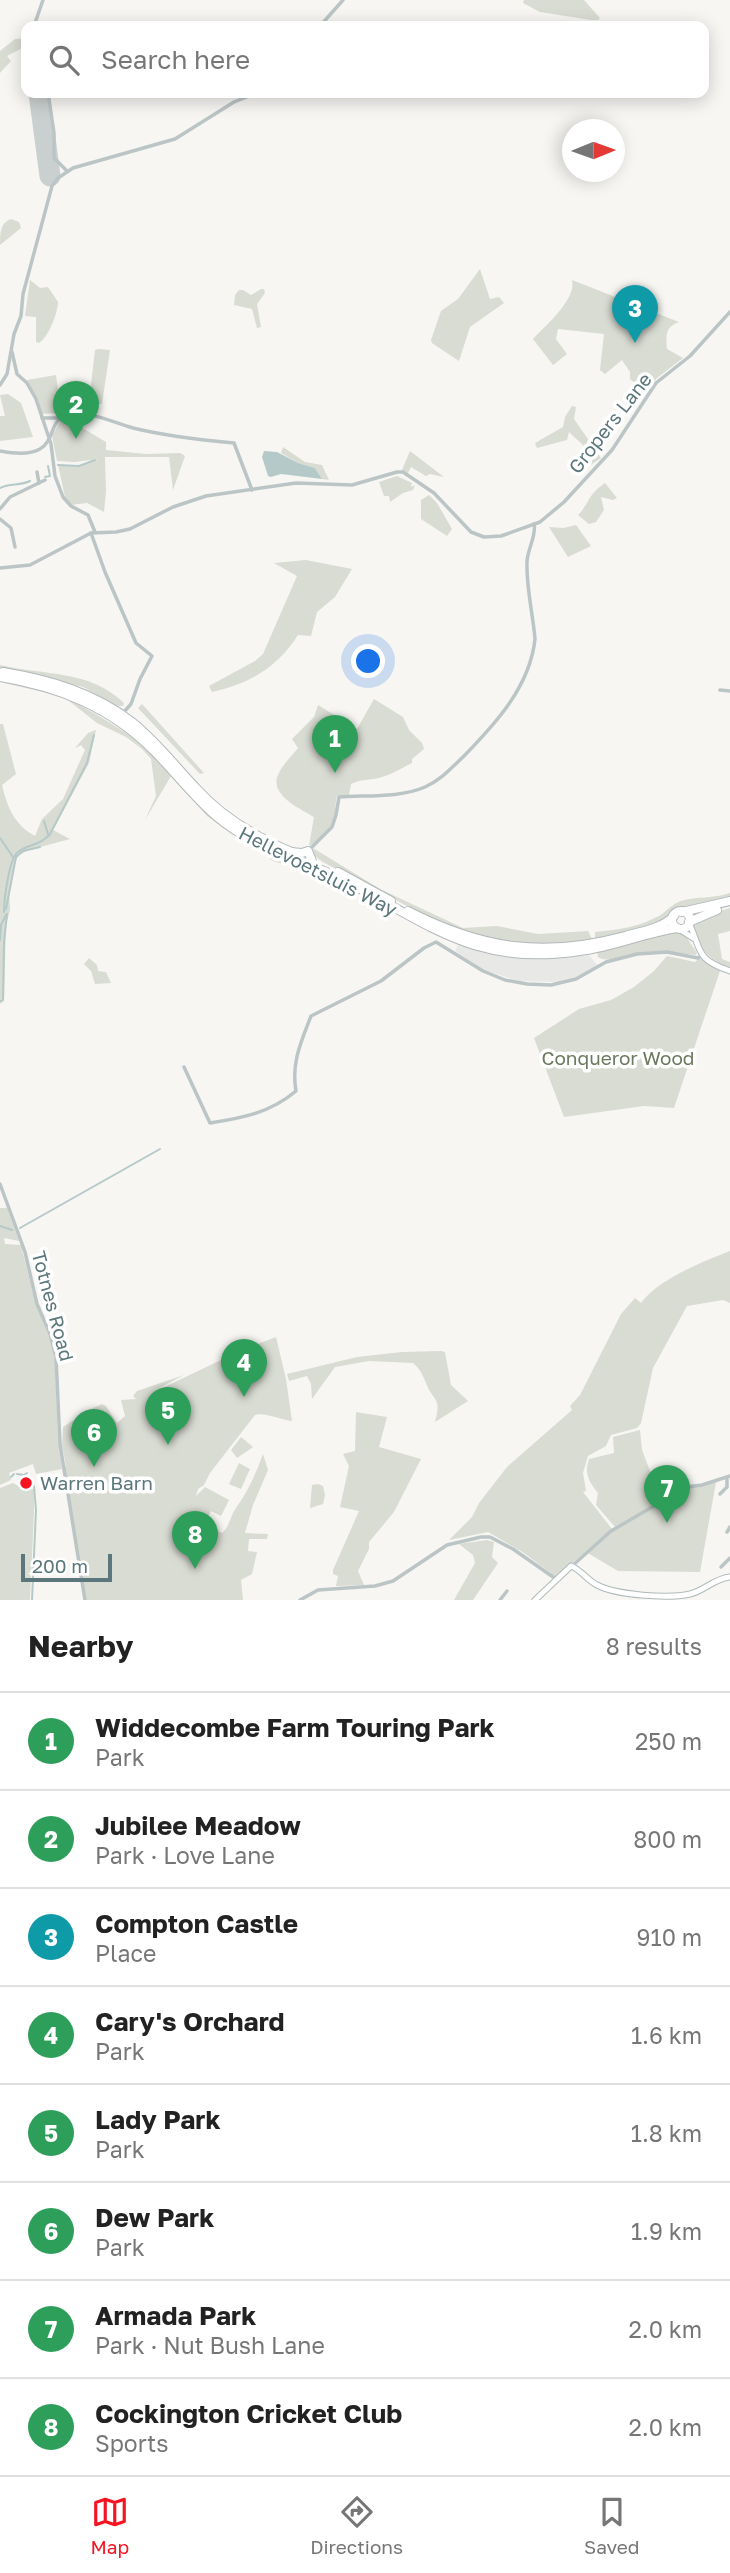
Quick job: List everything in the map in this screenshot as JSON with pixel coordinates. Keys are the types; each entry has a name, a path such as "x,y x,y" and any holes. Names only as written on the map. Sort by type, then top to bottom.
{"highway":[{"name":"Hellevoetsluis Way","path":"0,671 65,686 90,696 121,714 162,750 217,809 249,832 348,876 439,927 496,945 532,949 583,945 659,926 678,914 730,901"},
{"name":"Hellevoetsluis Way","path":"0,677 56,689 109,714 140,737 202,804 240,834 333,875 428,928 454,939 499,952 552,954 583,951 678,928"},
{"path":"288,851 308,851 312,861"},
{"path":"689,922 688,915 678,914 673,923 678,928 685,928 689,922 707,913 730,906"}],"street":[{"path":"36,21 43,0"},
{"path":"324,21 343,0"},
{"path":"49,98 54,133 54,158 67,171"},
{"path":"0,386 7,374 11,347 21,316 23,294 50,193 58,178 67,171 175,139 244,98"},
{"name":"Gropers Lane","path":"0,568 30,565 93,532 116,533 130,529 173,507 197,499 252,491 272,485 352,485 403,472 434,494 471,532 484,537 496,537 534,524 544,520 565,502 620,440 656,383 690,356 730,312"},
{"path":"11,347 17,374 29,386 50,439 55,476 63,497 76,509 89,515 105,572 136,643 152,656 131,704 121,714"},
{"path":"42,418 61,418 84,413 135,428 234,443 252,491"},
{"path":"0,451 29,454 39,452 50,439 61,418"},
{"path":"37,472 39,483"},
{"path":"0,509 10,497 45,480"},
{"path":"0,519 10,528 15,545 20,543"},
{"path":"308,851 331,827 339,797 407,792 435,782 495,723 517,692 531,661 535,639 527,563 536,530 534,524"},
{"path":"720,690 730,691"},
{"path":"689,922 693,938 702,955 713,964 730,971"},
{"path":"678,928 693,938"},
{"path":"184,1067 210,1123 268,1110 296,1091 296,1052 311,1017 381,981 436,942 483,971 505,980 527,984 551,985 576,979 602,964 636,954 667,952 698,958 702,955"},
{"name":"Totnes Road","path":"0,1184 25,1252 37,1304 50,1334 56,1357 60,1444 85,1600"},
{"path":"535,1600 611,1531 659,1503 660,1492 663,1490 702,1485 728,1477 727,1487 720,1494"},
{"path":"300,1600 317,1590 375,1586 393,1581 447,1545 481,1537 490,1537 513,1549 556,1579"},
{"path":"721,1567 730,1558"},
{"path":"572,1566 599,1586 633,1597 686,1595 730,1577"},
{"path":"500,1600 507,1591"}],"shaded area":[{"path":"264,451 277,452 315,468 322,479 281,474 268,476 262,457"},
{"path":"459,943 499,956 548,959 589,955 597,965 582,976 555,982 519,981 484,970 455,951"}],"green space":[{"path":"524,0 584,0 600,18 591,20 540,12 523,3"},
{"path":"21,38 21,49 7,56 11,61 0,73 0,51 15,39"},
{"path":"11,219 19,222 21,228 0,245 3,226"},
{"path":"480,269 490,299 499,297 504,303 470,327 459,361 431,340 441,311 458,299"},
{"path":"30,280 40,288 48,287 58,302 52,325 39,343 36,342 36,317 25,316"},
{"path":"572,280 679,322 667,332 667,349 683,358 657,378 646,391 630,379 630,372 622,360 605,374 600,370 604,334 558,329 556,339 567,354 553,365 533,339 565,304 570,295"},
{"path":"264,289 265,293 257,304 261,327 257,328 252,309 234,305 235,295 239,290 251,295"},
{"path":"95,350 110,350 102,404 89,402"},
{"path":"56,375 61,413 41,414 27,380"},
{"path":"8,394 21,403 33,437 0,441 0,416 5,416 0,395"},
{"path":"572,406 576,407 574,419 601,458 591,465 591,461 597,457 585,451 583,445 569,432 567,440 537,448 535,443 563,427 565,417"},
{"path":"60,421 74,423 106,442 106,450 146,454 180,453 185,456 173,490 169,457 105,457 104,512 87,503 71,505 65,497 58,465 79,466 98,459 57,461 52,436"},
{"path":"283,447 305,462 322,465 329,480 322,479 315,468 298,463 281,453"},
{"path":"410,451 444,477 430,474 426,476 411,467 408,473 402,470"},
{"path":"397,476 412,483 411,487 415,485 413,490 390,502 389,496 384,496 379,482"},
{"path":"605,483 617,498 613,500 601,497 604,510 596,522 589,524 578,515 595,491"},
{"path":"429,495 437,503 452,529 447,536 421,519 421,500"},
{"path":"576,525 591,546 568,557 549,527"},
{"path":"306,560 352,569 335,597 317,612 311,636 298,635 281,656 261,673 212,692 209,686 263,654 297,576 274,563"},
{"path":"0,665 81,679 96,684 124,703 123,706 117,706 83,687 0,668"},
{"path":"0,682 32,688 61,696"},
{"path":"65,698 103,718 135,740 155,756 171,776 145,820 156,796 151,759 126,737 97,723"},
{"path":"374,699 403,717 409,730 422,743 424,749 412,759 412,763 379,778 351,784 349,795 337,796 334,819 329,829 309,846 314,817 282,795 276,782 282,768 298,748 292,739 314,717 318,705 357,729"},
{"path":"142,704 204,773 200,774 138,708"},
{"path":"0,724 3,724 16,774 2,785 6,800 17,821 35,836 42,819 63,799 85,750 81,745 75,748 88,733 96,730 89,763 53,830 70,839 29,850 19,855 16,860 9,891 10,910 6,925 4,1001 0,1004"},
{"path":"173,777 202,803 407,921 332,879 273,861 207,816"},
{"path":"313,848 380,889 463,928 497,926 538,934 588,931 593,941 539,946 515,944 469,933 402,904 330,866 314,855"},
{"path":"730,893 730,898 679,909 660,924 595,940 595,932 643,923 681,901"},
{"path":"730,908 730,931 718,934 722,959 730,962 730,968 716,961 699,945 694,923"},
{"path":"673,931 683,932 696,955 651,952 611,959 598,957 597,950"},
{"name":"Conqueror Wood","path":"667,956 695,962 700,958 720,971 674,1108 644,1106 564,1117 534,1038 579,1009 611,1000 634,987"},
{"path":"89,958 97,965 98,971 106,972 111,983 95,984 91,971 84,964"},
{"path":"0,1208 7,1208 19,1241 4,1238 5,1244 21,1245 35,1302 50,1339 55,1360 62,1469 36,1474 33,1464 9,1473 11,1480 0,1485"},
{"path":"730,1251 730,1303 723,1300 687,1306 653,1368 641,1423 637,1428 611,1435 606,1446 588,1456 583,1473 586,1491 583,1492 612,1529 556,1577 524,1553 488,1532 449,1540 472,1517 479,1503 507,1467 572,1410 570,1406 580,1395 621,1314 635,1298 641,1303 669,1279"},
{"path":"276,1337 292,1421 255,1415 210,1473 204,1485 198,1489 196,1496 205,1487 229,1500 221,1516 211,1511 205,1522 196,1524 201,1530 209,1527 222,1533 248,1490 263,1454 268,1470 245,1533 268,1534 267,1539 249,1539 248,1551 257,1552 252,1574 241,1580 243,1600 85,1600 63,1467 66,1466 62,1445 63,1427 102,1404 117,1423 125,1416 121,1400 136,1399 133,1396 137,1391 184,1375 154,1391 158,1390"},
{"path":"445,1352 451,1385 468,1401 435,1422 438,1408 436,1401 421,1372 413,1363 369,1361 335,1367 312,1399 311,1384 307,1376 289,1381 287,1374 357,1357"},
{"path":"356,1412 387,1417 379,1447 421,1459 394,1512 369,1542 369,1549 358,1571 364,1585 336,1586 338,1576 333,1574 333,1570 359,1511 340,1507 349,1466 343,1454 355,1451"},
{"path":"640,1430 642,1450 658,1492 657,1503 660,1492 716,1482 700,1572 618,1571 586,1552 632,1517 615,1527 596,1505 598,1493 587,1473 589,1459 614,1453 613,1437"},
{"path":"241,1437 253,1447 237,1458 231,1450"},
{"path":"239,1463 250,1469 241,1489 229,1484"},
{"path":"13,1483 24,1489 35,1489 30,1600 0,1600 0,1488"},
{"path":"312,1485 323,1486 323,1504 310,1508"},
{"path":"487,1540 494,1542 492,1557 498,1563 473,1600 454,1600 475,1563 473,1555 459,1544"}],"waterway":[{"path":"58,465 79,466 95,460"},
{"path":"45,477 50,476 48,466"},
{"path":"0,488 30,481"},
{"path":"49,836 87,763 94,735"},
{"path":"44,821 48,834"},
{"path":"4,912 8,880 15,856 22,849 41,842 48,836"},
{"path":"0,838 13,857"},
{"path":"6,909 16,857 23,851 40,847"},
{"path":"3,1000 7,914"},
{"path":"0,940 1,925 6,915"},
{"path":"20,1228 160,1149"},
{"path":"0,1226 12,1230"},
{"path":"17,1474 27,1473"},
{"path":"11,1477 14,1474"},
{"path":"32,1600 36,1510 34,1486"}],"runway":[{"path":"40,98 50,176"}],"place":[{"name":"Compton Castle","path":"635,343"},
{"name":"Jubilee Meadow","path":"76,439"},
{"name":"Widdecombe Farm Touring Park","path":"335,773"},
{"name":"Cary's Orchard","path":"244,1397"},
{"name":"Lady Park","path":"168,1445"},
{"name":"Dew Park","path":"94,1467"},
{"name":"Warren Barn","path":"26,1483"},
{"name":"Armada Park","path":"667,1523"},
{"name":"Cockington Cricket Club","path":"195,1569"}]}
